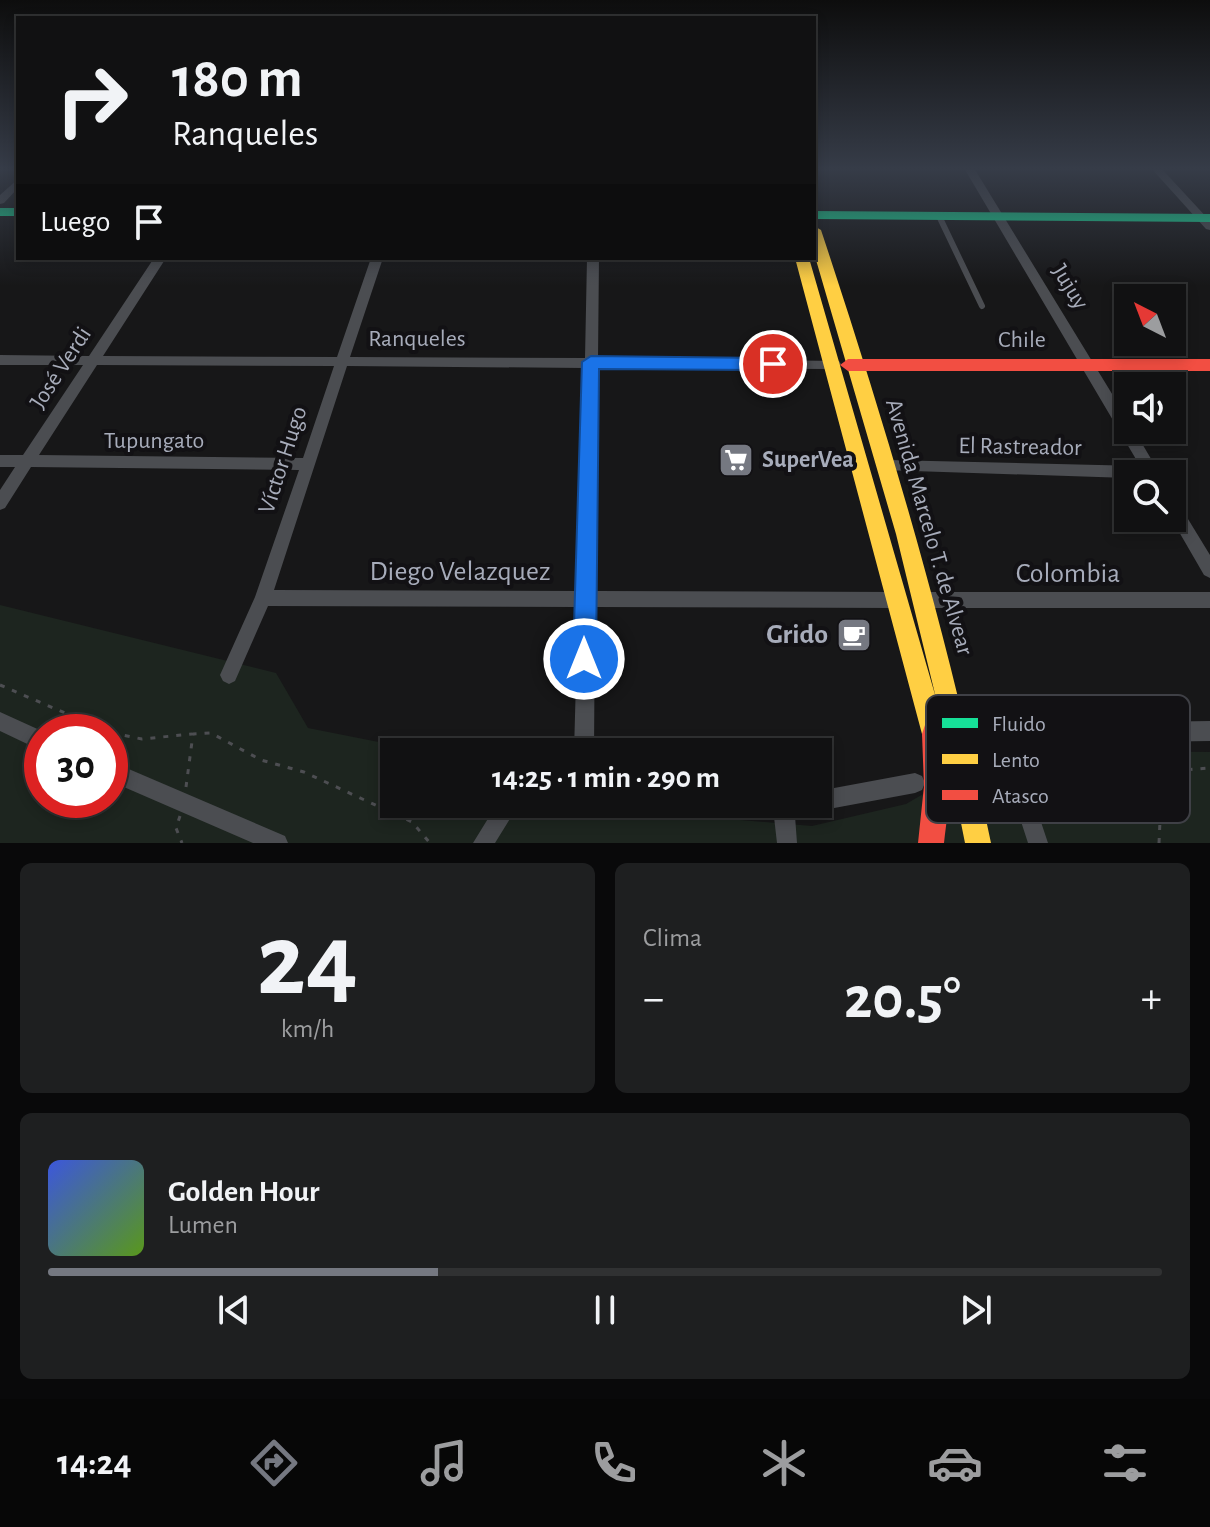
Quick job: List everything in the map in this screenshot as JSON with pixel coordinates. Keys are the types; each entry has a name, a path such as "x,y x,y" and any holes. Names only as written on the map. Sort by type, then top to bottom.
{"main road":[{"path":"816,215 1207,221"},
{"name":"Avenida Marcelo T. de Alvear","path":"816,236 888,466 950,695"},
{"name":"Avenida Marcelo T. de Alvear","path":"803,260 926,703"},
{"name":"Chile","path":"834,364 1210,365"},
{"name":"Avenida Marcelo T. de Alvear","path":"931,843 933,823"},
{"name":"Avenida Marcelo T. de Alvear","path":"975,823 978,843"}],"street":[{"name":"Jujuy","path":"993,207 1145,460"},
{"name":"José Verdi","path":"0,503 159,260"},
{"name":"Víctor Hugo","path":"229,675 263,598 376,260"},
{"path":"584,738 593,260"},
{"name":"Ranqueles","path":"0,360 834,364"},
{"name":"Tupungato","path":"0,461 307,464"},
{"name":"El Rastreador","path":"888,466 1114,472"},
{"path":"1186,530 1210,570"},
{"name":"Diego Velazquez","path":"263,598 897,600"},
{"name":"Colombia","path":"926,600 1210,600"},
{"path":"0,721 24,732"},
{"path":"1190,731 1210,731"},
{"path":"128,779 278,843"},
{"path":"832,798 915,783"},
{"path":"483,843 500,818"},
{"path":"787,843 792,818"},
{"path":"1031,823 1038,843"}],"lane":[{"path":"939,216 982,306"}],"path":[{"path":"0,685 68,714"},
{"path":"128,738 161,740 211,733 261,760 304,772 412,822 430,843"},
{"path":"182,843 176,828 184,802 193,734"},
{"path":"1190,770 1210,768"},
{"path":"1159,843 1160,823"}],"shaded area":[{"path":"0,605 276,673 308,728 380,742 380,818 716,818 812,826 906,804 926,792 926,823 1190,823 1190,752 1210,752 1210,843 0,843"}],"traffic: fast":[{"path":"0,212 16,212"},
{"path":"816,215 1210,218"}],"traffic: slow":[{"path":"816,236 906,534 947,695"},
{"path":"803,260 926,705"},
{"path":"974,823 978,843"}],"traffic: jam":[{"path":"848,365 1210,365"},
{"path":"931,843 933,823"}],"place":[{"name":"SuperVea","path":"736,460"},
{"name":"Grido","path":"854,635"}],"route":[{"path":"584,659 591,362 773,364"}]}
